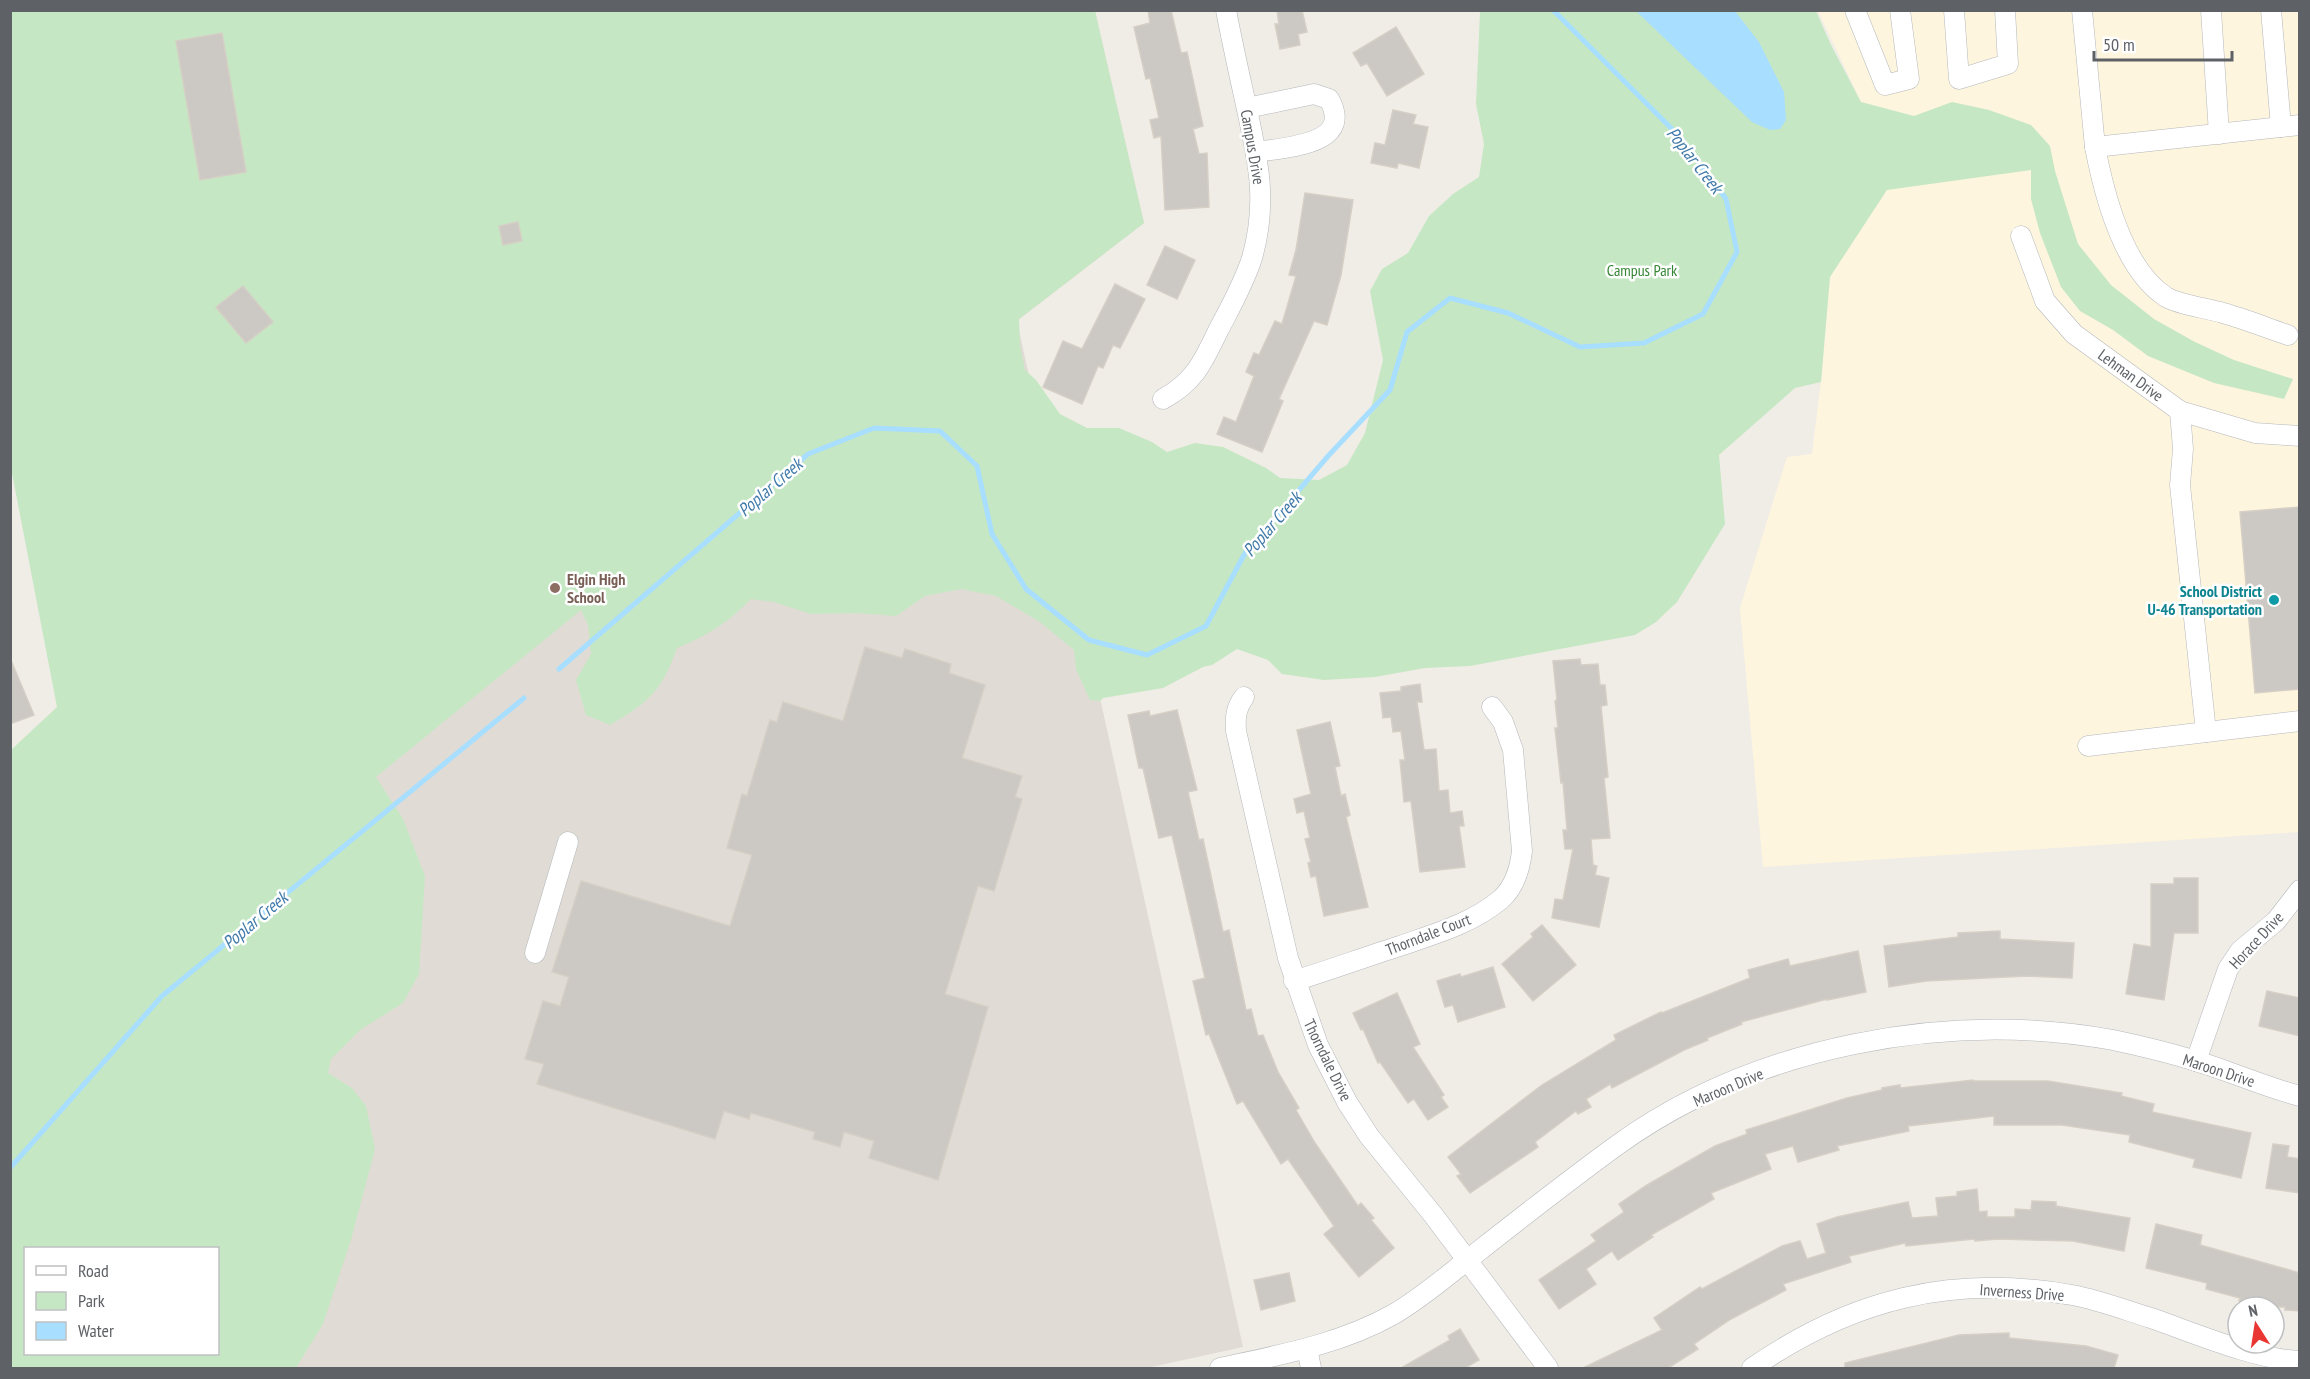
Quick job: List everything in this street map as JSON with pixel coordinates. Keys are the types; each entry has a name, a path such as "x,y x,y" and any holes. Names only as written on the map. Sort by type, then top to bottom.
{"street":[{"name":"Campus Drive","path":"1163,399 1189,382 1199,368 1237,295 1251,260 1260,210 1261,182 1257,152 1226,10"},
{"path":"1855,10 1885,85 1909,79 1900,10"},
{"path":"1954,10 1959,79 2008,64 2005,10"},
{"path":"2082,10 2095,147 2103,190 2122,240 2146,280 2167,298 2226,314 2288,335"},
{"path":"2211,10 2219,134"},
{"path":"2095,147 2290,126 2271,10"},
{"path":"1247,108 1314,94 1329,99 1335,110 1335,125 1327,135 1311,142 1257,152"},
{"name":"Lehman Drive","path":"2021,236 2044,301 2074,334 2180,411 2255,433 2300,436"},
{"path":"2180,411 2183,449 2180,485 2206,732"},
{"name":"Thorndale Drive","path":"1244,697 1238,705 1235,718 1236,731 1294,981 1318,1045 1347,1102 1369,1136 1467,1260 1548,1368"},
{"name":"Thorndale Court","path":"1294,981 1455,927 1502,899 1514,883 1520,868 1522,851 1513,750 1503,722 1492,707"},
{"path":"2088,746 2300,721"},
{"path":"535,953 568,842"},
{"name":"Horace Drive","path":"2196,1061 2228,969 2240,951 2276,921 2300,890"},
{"name":"Maroon Drive","path":"1220,1368 1309,1359 1349,1335 1395,1313 1619,1144 1664,1116 1731,1083 1840,1048 1915,1034 1992,1029 2056,1033 2112,1040 2196,1061 2300,1096"},
{"name":"Inverness Drive","path":"1752,1368 1790,1344 1843,1317 1911,1296 1952,1288 2034,1290 2073,1296 2109,1305 2264,1355 2300,1361"}],"shaded area":[{"name":"Elgin High School","path":"10,11 1095,11 1144,223 1017,321 1243,1347 1147,1368 187,1368 219,1355 219,1247 11,468"},
{"path":"1818,11 2299,11 2299,832 1763,867 1740,608 1787,457 1812,454 1830,277 1913,116 1861,102"}],"green space":[{"name":"Elgin High School","path":"10,11 1095,11 1144,223 1019,319 1020,345 1025,370 1036,380 1060,414 1087,428 1119,428 1152,442 1167,452 1195,443 1223,447 1266,468 1280,478 1319,480 1347,465 1365,433 1383,360 1370,291 1382,269 1408,253 1429,216 1453,194 1479,177 1484,144 1476,104 1480,11 1816,11 1861,102 1914,116 1952,102 1989,110 2031,125 2050,146 2055,171 2078,244 2111,285 2154,319 2195,342 2234,360 2293,379 2284,399 2214,383 2148,356 2113,330 2080,311 2061,287 2040,233 2031,199 2031,170 1887,190 1830,277 1821,382 1795,388 1719,455 1725,524 1677,602 1656,622 1635,635 1470,666 1425,668 1375,677 1324,680 1282,674 1268,660 1237,649 1212,665 1203,667 1163,688 1103,698 1100,701 1090,700 1076,669 1074,650 1040,622 996,596 961,589 925,596 896,616 856,613 811,614 774,602 751,599 717,628 677,648 659,686 644,702 610,725 586,715 576,680 591,654 588,625 581,610 376,777 403,819 425,876 419,974 403,1003 360,1030 331,1059 328,1073 352,1088 366,1106 375,1149 351,1240 323,1324 296,1368 11,1368 11,750 57,707 11,468"}],"water":[{"path":"1636,11 1735,11 1759,42 1784,92 1786,120 1780,129 1770,130 1752,122"}],"building":[{"path":"1148,10 1171,10 1181,53 1187,52 1203,126 1193,129 1199,154 1207,153 1209,207 1165,210 1161,136 1154,138 1150,120 1159,118 1150,78 1146,79 1134,27 1150,23"},
{"path":"1277,10 1302,10 1307,32 1298,34 1300,45 1280,49 1275,24 1279,24"},
{"path":"1396,27 1424,74 1387,96 1367,63 1361,66 1353,53"},
{"path":"222,33 246,172 200,180 176,41"},
{"path":"1393,110 1416,115 1413,124 1428,127 1419,168 1398,163 1397,168 1371,163 1375,143 1385,145"},
{"path":"1305,193 1353,200 1341,275 1327,325 1314,321 1279,399 1283,401 1262,452 1217,434 1224,417 1236,422 1254,376 1246,372 1254,353 1259,355 1275,321 1282,324 1296,276 1289,275 1296,250"},
{"path":"518,222 522,241 503,245 499,226"},
{"path":"1165,246 1195,260 1177,299 1147,285"},
{"path":"1115,284 1145,299 1120,348 1113,345 1103,368 1098,366 1082,404 1043,387 1063,341 1082,349"},
{"path":"243,286 273,322 246,343 216,307"},
{"name":"School District U-46 Transportation","path":"2300,507 2300,689 2255,693 2240,512"},
{"path":"865,647 902,658 905,649 951,664 949,673 985,685 962,758 1022,776 1015,797 1022,799 994,891 978,886 945,994 988,1007 938,1180 869,1158 874,1141 844,1132 840,1147 813,1139 815,1132 751,1113 749,1119 724,1111 715,1139 537,1084 544,1064 525,1059 543,1001 560,1006 569,977 552,972 581,881 730,926 752,855 727,848 742,794 747,796 770,720 777,722 783,702 843,721"},
{"path":"10,658 34,715 10,724"},
{"path":"1580,659 1581,665 1598,664 1600,685 1605,685 1607,705 1601,706 1608,777 1604,778 1610,838 1591,839 1593,865 1597,866 1595,875 1609,878 1599,927 1552,918 1555,899 1563,900 1573,849 1565,849 1563,830 1567,830 1555,728 1558,728 1553,661"},
{"path":"1420,684 1422,702 1417,702 1424,750 1436,749 1439,791 1448,790 1450,813 1462,811 1464,826 1459,826 1465,867 1420,872 1411,801 1404,802 1400,760 1405,760 1401,731 1393,732 1391,717 1383,718 1380,693 1401,691 1401,687"},
{"path":"1177,710 1197,790 1188,792 1199,840 1203,839 1223,932 1229,930 1246,1010 1251,1009 1258,1036 1263,1035 1278,1072 1299,1108 1296,1110 1315,1143 1358,1206 1361,1203 1374,1218 1371,1220 1394,1248 1359,1277 1324,1234 1334,1226 1288,1159 1281,1164 1243,1101 1237,1104 1209,1034 1206,1035 1193,981 1205,978 1172,835 1159,838 1143,768 1139,768 1128,715 1149,711 1150,716"},
{"path":"1330,722 1340,766 1335,767 1341,796 1345,794 1350,815 1346,817 1368,907 1324,916 1316,876 1311,877 1308,863 1311,862 1305,839 1310,838 1304,811 1297,813 1294,799 1311,794 1297,730"},
{"path":"2174,878 2198,878 2198,933 2174,933 2164,1000 2126,994 2134,944 2151,947 2151,884 2174,884"},
{"path":"1542,925 1576,965 1533,1001 1502,964 1533,937 1531,934"},
{"path":"2000,931 2000,939 2074,943 2072,978 2027,976 1926,981 1889,987 1884,946 1958,937 1958,933"},
{"path":"1858,951 1866,992 1827,999 1741,1022 1742,1024 1707,1038 1708,1040 1612,1088 1610,1084 1586,1099 1591,1107 1578,1114 1576,1111 1535,1142 1538,1147 1470,1193 1457,1176 1461,1174 1448,1157 1542,1085 1616,1040 1614,1035 1661,1012 1750,978 1748,970 1788,959 1790,966"},
{"path":"1493,967 1505,1007 1458,1022 1453,1005 1445,1007 1437,981 1460,974 1461,977"},
{"path":"2267,991 2300,998 2300,1036 2259,1026"},
{"path":"1397,993 1420,1044 1413,1047 1444,1095 1441,1097 1448,1107 1428,1120 1414,1099 1408,1103 1380,1062 1378,1063 1353,1013"},
{"path":"1973,1080 2048,1081 2122,1093 2121,1096 2154,1104 2152,1112 2251,1133 2241,1178 2193,1167 2195,1159 2129,1142 2130,1135 2062,1125 1994,1125 1994,1116 1908,1126 1909,1131 1837,1146 1839,1150 1798,1162 1793,1146 1765,1154 1771,1169 1711,1193 1714,1199 1651,1235 1653,1237 1618,1260 1612,1251 1586,1269 1596,1284 1559,1309 1539,1280 1596,1241 1591,1235 1624,1212 1619,1204 1715,1146 1747,1134 1746,1130 1847,1098 1882,1090 1882,1088"},
{"path":"2273,1144 2289,1146 2287,1157 2300,1159 2300,1193 2266,1188"},
{"path":"1977,1189 1979,1212 1987,1211 1987,1217 2015,1217 2015,1209 2031,1210 2032,1201 2056,1202 2056,1206 2130,1218 2124,1251 2073,1241 1998,1239 1975,1241 1974,1239 1906,1246 1905,1243 1849,1256 1851,1262 1783,1284 1786,1290 1731,1319 1694,1344 1698,1349 1668,1368 1583,1368 1662,1330 1654,1318 1700,1287 1702,1289 1782,1246 1800,1241 1807,1259 1826,1253 1817,1224 1837,1217 1908,1202 1912,1218 1938,1216 1936,1198 1957,1196 1957,1192"},
{"path":"2156,1224 2202,1235 2200,1245 2300,1273 2300,1311 2286,1310 2286,1295 2229,1295 2206,1289 2207,1283 2146,1268"},
{"path":"1289,1273 1295,1301 1261,1310 1254,1280"},
{"path":"1460,1329 1479,1360 1465,1368 1401,1368 1450,1340 1448,1336"},
{"path":"2009,1333 2009,1338 2086,1346 2118,1355 2114,1368 1845,1368 1845,1363 1959,1335"}],"waterway":[{"name":"Poplar Creek","path":"559,669 808,454 874,428 940,431 977,466 992,534 1026,589 1089,640 1147,655 1206,626 1245,553 1329,455 1390,390 1407,332 1450,298 1508,313 1580,347 1644,343 1703,314 1737,252 1726,199 1680,137 1553,10"},
{"name":"Poplar Creek","path":"10,1168 162,996 524,698"}],"place":[{"name":"Elgin High School","path":"555,588"},
{"name":"School District U-46 Transportation","path":"2274,600"}],"park label":[{"name":"Campus Park","path":"1642,270"}]}
